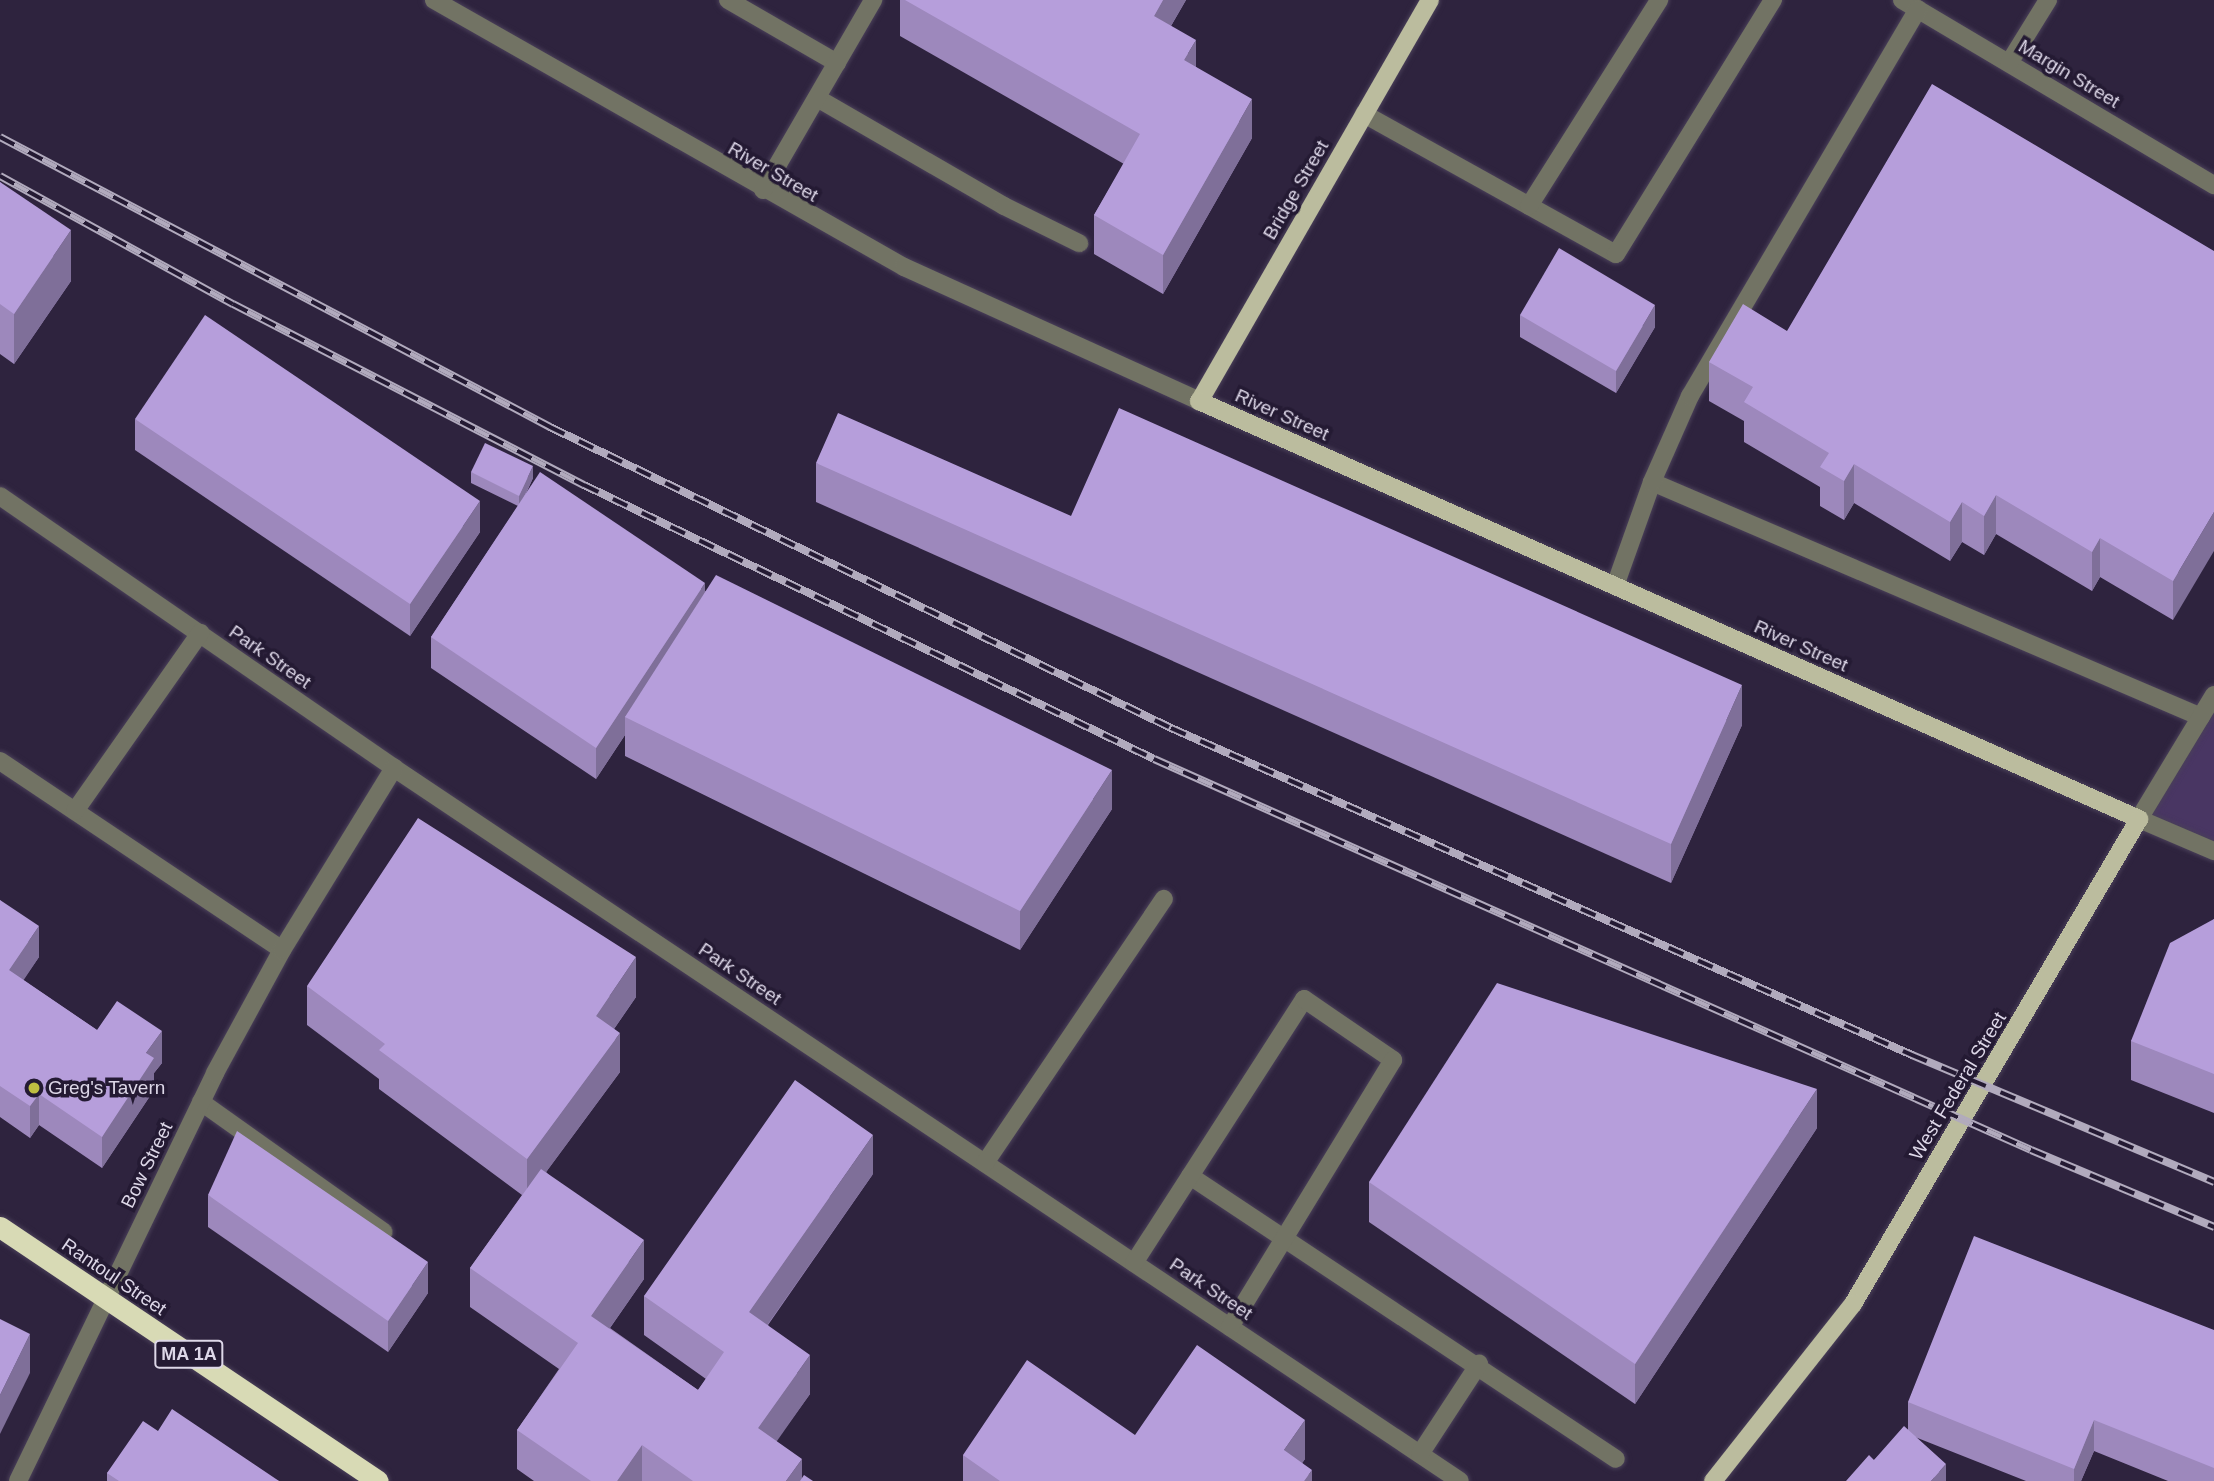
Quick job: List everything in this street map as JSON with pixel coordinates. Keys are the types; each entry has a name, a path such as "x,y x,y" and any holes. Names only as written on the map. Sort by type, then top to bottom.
{"highway":[{"name":"Rantoul Street","path":"0,1227 378,1481"}],"main road":[{"name":"Bridge Street","path":"1199,401 1430,0"},
{"name":"River Street","path":"1199,401 2139,819"},
{"name":"West Federal Street","path":"1713,1481 1853,1304 2139,819"}],"street":[{"name":"River Street","path":"434,0 762,190 904,268 1199,401"},
{"path":"728,0 837,63"},
{"path":"762,190 873,0"},
{"path":"1529,206 1659,0"},
{"path":"1364,114 1616,254 1773,0"},
{"name":"Margin Street","path":"1902,0 2214,185"},
{"path":"2009,63 2048,0"},
{"path":"1615,586 1651,482 1690,396 1918,9"},
{"path":"817,99 1079,243"},
{"path":"1651,482 2201,718"},
{"name":"Park Street","path":"0,496 394,768 1460,1481"},
{"path":"75,811 200,634"},
{"name":"West Federal Street","path":"2139,819 2214,695"},
{"path":"0,761 282,950"},
{"name":"Bow Street","path":"18,1481 201,1102 282,950 394,768"},
{"path":"2139,819 2214,851"},
{"path":"985,1163 1164,899"},
{"path":"1134,1263 1304,999 1393,1060 1230,1327"},
{"path":"201,1102 405,1247"},
{"path":"1190,1176 1479,1364 1616,1459"},
{"path":"1420,1454 1479,1364"}],"shaded area":[{"path":"2214,695 2214,851 2139,819"}],"building":[{"path":"905,0 1163,0 1154,16 1196,40 1184,60 1252,99 1163,255 1094,215 1140,134"},
{"path":"1932,84 2214,251 2214,512 2173,581 2100,538 2092,552 1996,495 1984,516 1962,502 1950,522 1854,464 1844,481 1820,467 1829,453 1744,402 1753,387 1709,362 1743,304 1787,331"},
{"path":"0,182 71,230 14,314 0,304"},
{"path":"1559,248 1655,305 1616,371 1520,315"},
{"path":"205,315 480,501 410,604 135,419"},
{"path":"1119,408 1742,685 1671,844 816,463 838,413 1071,516"},
{"path":"485,443 533,466 519,496 471,472"},
{"path":"540,472 705,583 596,748 431,637"},
{"path":"716,575 1112,770 1020,911 625,717"},
{"path":"418,818 636,957 596,1016 620,1033 527,1159 379,1050 385,1044 307,986"},
{"path":"0,900 39,926 9,970 97,1030 117,1001 162,1031 146,1053 154,1058 102,1137 39,1094 30,1106 0,1086"},
{"path":"2214,919 2214,1074 2131,1041 2170,943"},
{"path":"1497,983 1817,1089 1635,1364 1369,1182"},
{"path":"795,1080 873,1135 749,1312 810,1355 758,1428 802,1459 786,1481 693,1481 642,1445 617,1481 591,1481 517,1430 578,1343 470,1268 541,1169 644,1240 591,1316 698,1390 724,1352 644,1296"},
{"path":"237,1131 428,1262 388,1321 208,1195"},
{"path":"1974,1236 2214,1330 2214,1468 2094,1420 2074,1469 1908,1402"},
{"path":"0,1319 30,1334 0,1395"},
{"path":"1197,1345 1305,1420 1284,1450 1312,1470 1304,1481 1000,1481 963,1455 1027,1360 1135,1435"},
{"path":"172,1409 279,1481 119,1481 107,1473 143,1421 158,1431"},
{"path":"1904,1426 1946,1464 1931,1481 1846,1481 1869,1455 1874,1460"},
{"path":"804,1475 813,1481 800,1481"}],"railway":[{"path":"0,137 550,427 1171,728 1912,1055 2214,1182"},
{"path":"0,176 233,304 584,485 1154,759 2031,1150 2214,1227"}],"place":[{"name":"Greg's Tavern","path":"34,1088"}]}
